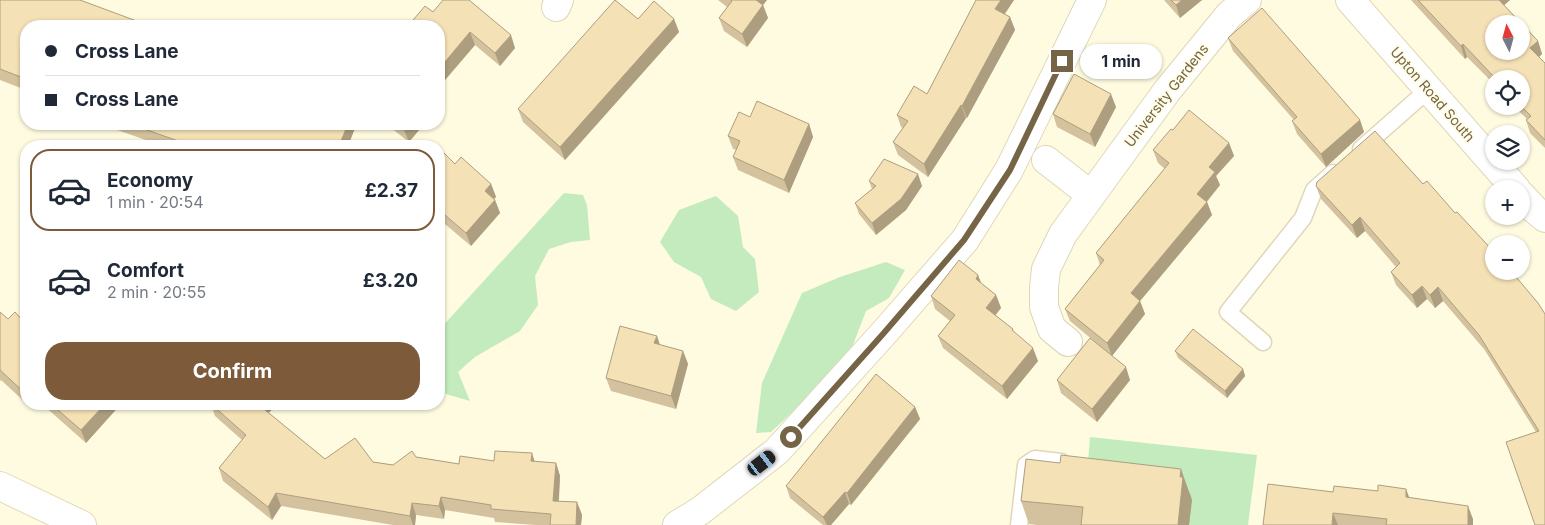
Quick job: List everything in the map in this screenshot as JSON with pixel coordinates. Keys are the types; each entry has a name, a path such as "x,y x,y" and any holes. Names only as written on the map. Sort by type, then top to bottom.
{"street":[{"path":"677,525 777,452 964,240 1010,170 1092,0"},
{"name":"University Gardens","path":"1068,342 1052,329 1044,307 1046,269 1063,234 1167,91 1229,15 1246,0"},
{"name":"Upton Road South","path":"1350,0 1508,180"},
{"path":"1046,160 1091,195"},
{"path":"1530,205 1545,218"},
{"path":"0,486 82,525"}],"lane":[{"path":"1263,342 1228,312 1303,218 1314,190 1429,89"},
{"path":"1019,525 1026,465 1034,459 1061,462"}],"green space":[{"path":"564,193 583,195 587,205 590,240 571,242 549,249 535,276 538,305 520,331 475,357 458,372 470,401 445,394 445,323"},
{"path":"716,196 738,216 743,247 755,259 759,292 736,311 711,299 701,277 674,262 660,242 679,210"},
{"path":"886,262 905,270 889,298 866,311 851,350 800,405 771,432 756,433 762,383 802,293 840,277"},
{"path":"1090,437 1257,455 1248,525 1189,525 1189,493 1086,487"}],"building":[{"path":"0,0 80,0 134,20 20,20 20,77 0,69"},
{"path":"443,0 469,0 511,35 495,53 470,32 445,62 445,20 413,20 425,6 433,12"},
{"path":"615,0 638,19 654,1 674,19 560,147 518,109"},
{"path":"731,0 756,0 763,5 742,34 719,18"},
{"path":"976,0 1001,0 995,9 1010,17 962,106 924,164 893,142 908,121 897,115 914,86 927,94"},
{"path":"1171,0 1182,0 1176,5"},
{"path":"1418,0 1499,0 1513,15 1485,15 1485,60 1530,60 1530,48 1545,63 1545,140 1526,120 1531,116 1530,70 1488,70 1463,44 1461,46"},
{"path":"1262,8 1360,120 1321,154 1292,121 1297,117 1228,38"},
{"path":"1530,33 1538,41 1530,48"},
{"path":"1074,74 1111,94 1090,134 1053,114"},
{"path":"757,101 809,124 784,180 733,157 740,141 728,136 739,112 750,117"},
{"path":"1189,110 1229,143 1209,167 1215,172 1197,194 1207,202 1131,293 1140,301 1107,343 1065,309 1104,260 1096,253 1169,163 1153,150"},
{"path":"147,130 346,130 341,140 175,140"},
{"path":"1375,131 1423,184 1427,181 1455,213 1457,212 1485,242 1485,280 1519,280 1538,303 1545,314 1545,525 1535,525 1506,442 1539,431 1479,335 1438,287 1430,295 1422,286 1412,295 1391,272 1400,263 1360,217 1352,225 1316,186 1317,182"},
{"path":"445,154 455,164 461,157 491,184 485,191 495,200 466,233 445,215"},
{"path":"884,159 918,174 901,199 872,223 855,203 876,186 869,181"},
{"path":"959,260 978,275 976,279 996,295 986,308 1013,329 1033,348 1002,386 938,336 955,315 931,296"},
{"path":"0,312 8,319 15,312 20,317 20,388 0,370"},
{"path":"620,326 657,336 654,343 683,351 671,396 606,378"},
{"path":"1193,329 1243,369 1225,391 1175,351"},
{"path":"1090,338 1126,367 1092,409 1057,380"},
{"path":"876,374 915,407 847,493 845,492 823,517 786,486"},
{"path":"58,410 99,410 81,430"},
{"path":"218,410 265,410 325,459 355,438 373,462 393,465 412,451 416,457 459,464 460,456 494,461 495,451 532,453 531,461 556,463 553,501 577,502 576,525 550,525 551,514 491,509 491,505 441,497 439,506 412,503 410,516 276,493 268,507 219,468 246,435"},
{"path":"1061,455 1181,469 1180,477 1183,477 1178,525 1081,525 1083,507 1021,501 1026,459 1060,463"},
{"path":"1268,484 1333,492 1334,486 1378,491 1378,485 1406,489 1406,497 1468,506 1468,525 1386,525 1387,519 1333,513 1332,525 1263,525"}],"route":[{"path":"791,437 964,240 1010,170 1062,61"}]}
